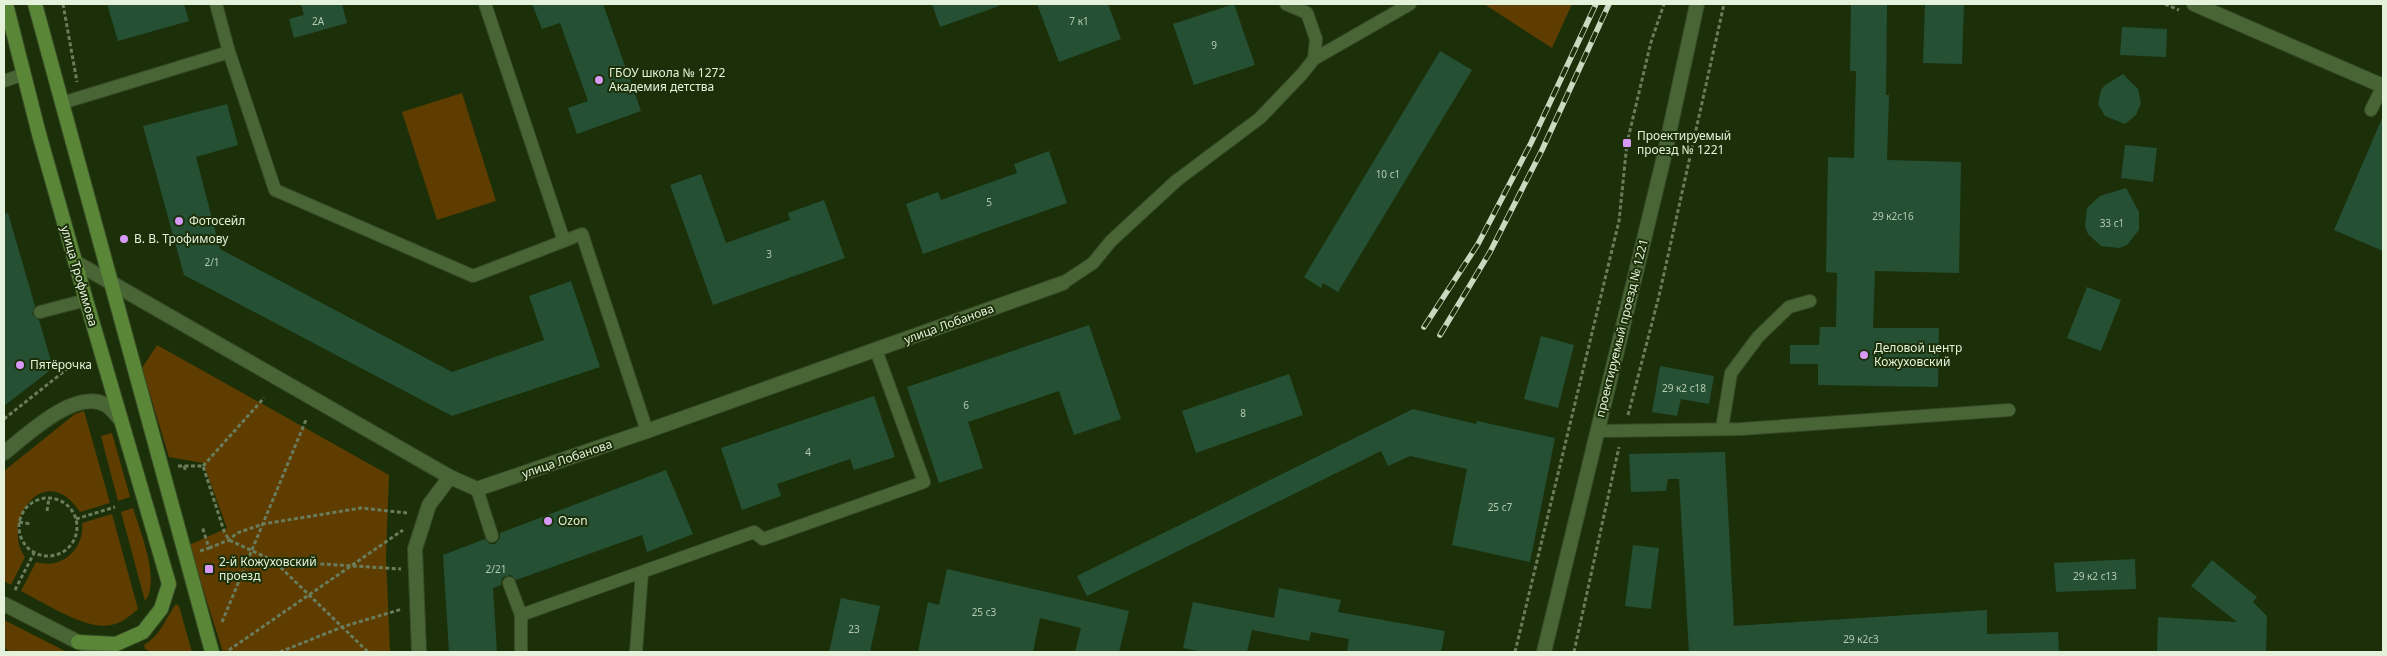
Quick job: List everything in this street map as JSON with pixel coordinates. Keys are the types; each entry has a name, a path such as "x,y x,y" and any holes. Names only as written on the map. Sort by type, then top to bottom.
{"main road":[{"name":"улица Трофимова","path":"6,4 75,262 169,584 161,610 143,632 116,644 78,642"},
{"path":"35,4 212,652"}],"street":[{"name":"проектируемый проезд № 1221","path":"1544,652 1663,161 1697,4"},
{"path":"2194,4 2383,86"},
{"path":"75,262 450,477 477,489"},
{"name":"улица Лобанова","path":"477,489 647,431 1063,283"},
{"path":"4,453 53,415 83,401 105,404 121,420"},
{"path":"420,652 415,548 429,505 450,477"},
{"path":"7,601 78,642 107,652"}],"lane":[{"path":"216,4 275,190 473,276 582,234 647,431"},
{"path":"485,4 564,241"},
{"path":"1286,4 1307,13 1316,39 1314,59"},
{"path":"1314,59 1410,4"},
{"path":"62,103 230,52"},
{"name":"улица Лобанова","path":"1063,283 1093,263 1111,241 1176,181 1260,118 1314,59"},
{"path":"4,81 24,74"},
{"path":"2371,110 2383,86"},
{"path":"40,312 86,300"},
{"path":"1722,428 1731,373 1758,337 1789,307 1810,301"},
{"path":"521,616 754,532 764,539 924,482 876,350"},
{"path":"1598,431 1741,429 2009,410"},
{"path":"477,489 492,536"},
{"path":"636,652 642,572"},
{"path":"509,583 521,616 522,652"}],"path":[{"path":"1515,652 1619,221 1628,143 1650,42 1664,4"},
{"path":"1574,652 1612,472 1659,296 1724,4"},
{"path":"4,419 72,365"},
{"path":"186,472 184,466 203,466 264,398"},
{"path":"220,628 306,420"},
{"path":"203,466 224,531 229,540 274,561 368,652"},
{"path":"47,511 49,498"},
{"path":"49,498 65,504 76,519 76,535 67,549 52,556 34,553 22,542 19,531 21,514 28,505 38,499 49,498"},
{"path":"76,519 115,507"},
{"path":"197,552 229,540 237,533 263,524 361,508 407,513"},
{"path":"19,522 31,524"},
{"path":"202,526 209,548"},
{"path":"227,651 403,530"},
{"path":"7,601 34,553"},
{"path":"274,561 401,569"},
{"path":"280,652 342,627 404,608"}],"shaded area":[{"path":"1484,4 1572,4 1552,48"},
{"path":"462,93 496,201 437,220 402,112"},
{"path":"157,345 389,475 386,556 390,652 223,652 189,545 227,528 203,463 169,457 142,368"},
{"path":"84,411 110,503 80,512 67,497 53,491 41,493 30,501 22,513 18,528 19,543 25,557 11,585 4,581 4,471 75,414"},
{"path":"112,433 130,497 118,501 101,436"},
{"path":"133,508 148,556 150,569 151,581 145,601 121,512"},
{"path":"112,514 138,609 135,612 119,623 101,626 90,624 65,614 21,591 36,562 54,563 70,555 80,541 82,523"},
{"path":"176,604 179,606 192,652 152,652 145,649 144,645 159,632"},
{"path":"4,620 69,652 11,652 4,648"}],"building":[{"path":"107,4 184,4 189,21 118,41"},
{"path":"301,4 342,4 347,23 294,38 289,19 304,15"},
{"path":"532,4 603,4 641,111 577,134 568,108 588,101 560,23 542,29"},
{"path":"932,4 999,4 999,6 940,27"},
{"path":"1037,4 1108,4 1121,39 1059,62"},
{"path":"1234,4 1255,65 1194,85 1173,24"},
{"path":"1851,4 1887,4 1886,95 1889,95 1887,160 1961,162 1959,273 1875,271 1873,328 1939,328 1938,387 1818,385 1818,364 1790,364 1790,345 1819,345 1820,327 1836,327 1837,273 1826,272 1828,157 1854,158 1856,71 1850,71"},
{"path":"1925,4 1964,4 1962,64 1923,63"},
{"path":"2122,27 2167,29 2166,57 2120,55"},
{"path":"1440,51 1472,70 1338,292 1323,283 1321,288 1304,277"},
{"path":"2123,74 2138,89 2141,103 2136,115 2125,124 2105,116 2098,104 2101,90 2105,85"},
{"path":"227,104 238,145 196,157 220,249 452,372 544,340 529,296 571,281 600,367 452,416 184,275 143,126"},
{"path":"2383,116 2383,251 2334,230"},
{"path":"2125,145 2157,148 2153,182 2121,178"},
{"path":"1049,151 1067,203 923,254 906,204 938,192 941,200 1017,173 1014,164"},
{"path":"701,174 726,243 790,220 788,213 824,200 845,258 713,305 670,185"},
{"path":"2126,188 2139,212 2139,230 2127,245 2119,248 2101,246 2088,234 2085,226 2087,208 2100,196"},
{"path":"8,213 35,306 32,314 39,320 53,368 4,406 4,214"},
{"path":"2087,287 2121,300 2101,351 2067,338"},
{"path":"1089,325 1121,419 1074,435 1059,391 968,422 983,468 939,483 907,387"},
{"path":"1541,336 1574,345 1558,408 1524,399"},
{"path":"1660,366 1714,376 1709,404 1681,399 1677,416 1652,412"},
{"path":"1289,374 1303,415 1196,453 1182,411"},
{"path":"874,396 895,457 854,470 850,459 777,484 781,496 742,510 721,448"},
{"path":"1413,409 1476,424 1477,421 1555,438 1530,562 1452,545 1467,469 1410,456 1388,466 1381,451 1087,596 1077,576"},
{"path":"1725,452 1734,626 1987,610 1987,634 2058,632 2059,652 1689,652 1679,479 1668,479 1666,491 1631,492 1629,454"},
{"path":"666,470 693,534 647,552 642,535 516,580 511,575 506,576 502,578 501,585 493,588 497,652 449,652 443,555 485,539 490,544 495,544 500,538 500,533"},
{"path":"1633,545 1659,548 1651,609 1625,606"},
{"path":"2135,559 2136,589 2056,592 2054,563"},
{"path":"2212,560 2257,597 2253,602 2267,616 2266,652 2157,652 2158,617 2237,622 2191,586"},
{"path":"947,569 1129,611 1119,652 1075,652 1081,628 1040,618 1033,652 918,652 928,602 939,605"},
{"path":"1279,588 1341,600 1338,612 1445,631 1441,652 1347,652 1349,639 1311,632 1309,641 1252,630 1247,652 1202,652 1183,648 1193,602 1274,618"},
{"path":"841,598 880,606 870,652 829,652"}],"railway":[{"path":"1424,327 1478,244 1531,143 1596,4"},
{"path":"1440,335 1490,252 1542,150 1609,4"}],"place":[{"name":"ГБОУ школа № 1272 Академия детства","path":"599,80"},
{"name":"Проектируемый проезд № 1221","path":"1627,143"},
{"name":"Фотосейл","path":"179,221"},
{"name":"В. В. Трофимову","path":"124,239"},
{"name":"Деловой центр Кожуховский","path":"1864,355"},
{"name":"Пятёрочка","path":"20,365"},
{"name":"Ozon","path":"548,521"},
{"name":"2-й Кожуховский проезд","path":"209,569"}]}
